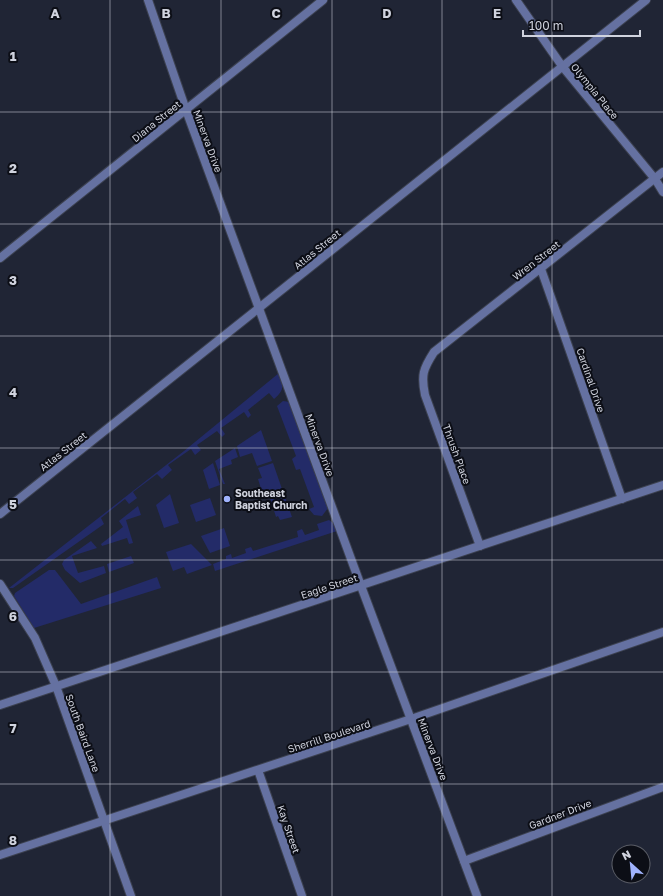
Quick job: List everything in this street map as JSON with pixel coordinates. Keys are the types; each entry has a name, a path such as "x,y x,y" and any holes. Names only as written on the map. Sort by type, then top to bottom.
{"street":[{"name":"Minerva Drive","path":"148,0 186,110 477,896"},
{"name":"Diana Street","path":"0,258 324,0"},
{"name":"Olympia Place","path":"516,0 562,66 655,179 663,192"},
{"name":"Atlas Street","path":"0,514 646,0"},
{"name":"Wren Street","path":"424,367 434,352 663,172"},
{"name":"Cardinal Drive","path":"541,269 622,499"},
{"name":"Thrush Place","path":"424,367 422,381 425,395 480,546"},
{"name":"Eagle Street","path":"0,705 663,485"},
{"name":"South Baird Lane","path":"0,584 35,638 56,686 131,896"},
{"name":"Sherrill Boulevard","path":"0,855 411,719 663,632"},
{"name":"Kay Street","path":"258,770 302,896"},
{"name":"Gardner Drive","path":"464,861 663,786"}],"shaded area":[{"path":"279,373 282,388 280,393 274,399 269,393 248,410 251,415 248,418 244,412 221,428 225,434 222,437 217,431 197,445 201,450 195,455 191,449 168,465 172,470 162,479 157,474 133,492 137,498 129,504 125,499 101,518 104,524 13,588 9,588 184,451"},
{"path":"283,401 290,402 328,508 322,516 314,515 309,509 314,507 300,469 296,470 292,459 296,456 277,406"},
{"path":"261,430 272,461 257,466 252,453 240,457 237,446"},
{"path":"235,448 238,457 231,460 232,464 219,469 225,484 223,484 215,461"},
{"path":"213,463 220,485 209,489 203,470"},
{"path":"273,463 282,489 263,495 258,479 262,478 258,468"},
{"path":"283,491 292,517 280,520 278,516 276,517 270,498 266,499 266,497"},
{"path":"170,494 179,523 164,528 156,505"},
{"path":"210,498 216,515 196,522 190,505"},
{"path":"138,506 141,515 126,520 133,543 129,544 127,538 102,546 101,544 123,527 119,521"},
{"path":"329,520 334,524 337,531 215,571 213,564 226,559 226,556 231,554 232,558 246,553 245,549 251,547 253,551 298,537 297,531 302,529 305,535 319,530 317,524"},
{"path":"224,528 230,546 210,553 201,536"},
{"path":"91,541 97,548 72,556 78,573 104,566 106,573 80,583 65,570 62,564 64,560"},
{"path":"191,544 212,565 187,574 184,567 173,571 166,552"},
{"path":"131,556 134,563 109,572 107,564"},
{"path":"49,570 55,570 81,604 157,577 161,588 34,628 14,596 15,593"}],"place":[{"name":"Southeast Baptist Church","path":"227,499"}]}
